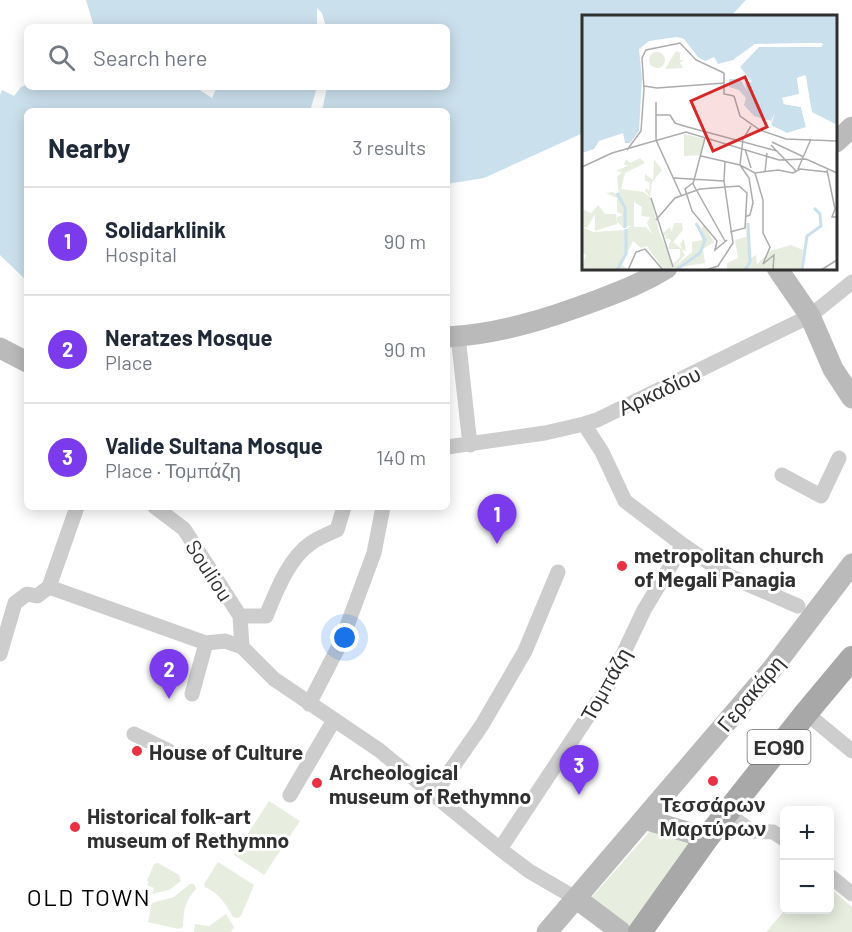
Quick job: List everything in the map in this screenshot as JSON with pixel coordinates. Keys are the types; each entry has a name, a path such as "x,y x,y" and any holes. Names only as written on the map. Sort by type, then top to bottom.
{"main road":[{"name":"ΕΟ90","path":"640,932 656,921 707,838 852,658"}],"street":[{"path":"837,141 852,127"},
{"path":"470,445 453,336 476,335 527,324 643,283 664,270"},
{"path":"778,270 810,316 833,369 852,398"},
{"name":"Αρκαδίου","path":"450,447 544,433 584,424 689,376 810,316 852,282"},
{"path":"0,348 24,360"},
{"path":"584,424 602,452 625,501 729,576 798,606"},
{"path":"783,475 821,496 839,458"},
{"path":"0,654 15,603 27,594 37,596 49,587 76,510"},
{"name":"Souliou","path":"159,510 184,529 240,616 242,647"},
{"path":"240,616 266,616 276,591 295,560 310,543 337,530 343,510"},
{"path":"309,704 341,642 374,553 382,510"},
{"name":"Τομπάζη","path":"500,849 608,686 644,610 683,545"},
{"name":"Γερακάρη","path":"644,819 772,669 852,564"},
{"path":"434,794 482,725 525,651 558,572"},
{"path":"49,587 206,643 225,641 242,647 274,679 379,750 500,849 530,871 577,899 621,932"},
{"path":"192,694 206,643"},
{"path":"806,713 852,751"},
{"path":"290,795 334,720"},
{"path":"134,734 169,751"},
{"path":"727,813 751,831 773,832 780,836"},
{"path":"547,932 644,819 707,838"},
{"path":"834,879 852,894"}],"shaded area":[{"path":"269,801 300,821 264,875 234,855"},
{"path":"650,831 695,844 636,932 591,898"},
{"path":"218,862 254,885 241,916 238,918 233,917 222,899 205,887 204,884"},
{"path":"158,863 179,875 181,881 169,890 152,894 154,888 147,885 149,882 147,881 154,864"},
{"path":"190,884 194,884 196,889 185,907 183,927 178,929 148,922 152,903 174,897"},
{"path":"834,891 852,907 852,932 766,932 782,914 834,914"},
{"path":"226,914 234,927 231,932 194,932 195,924 209,926"}],"water":[{"path":"86,0 746,0 732,15 582,15 582,133 484,178 450,184 450,108 323,108 326,90 450,90 450,24 325,24 322,13 317,8 317,24 93,24"},
{"path":"24,86 24,90 200,90 212,98 216,90 316,90 311,108 24,108 24,278 0,255 0,95 2,90 14,96"}],"place":[{"name":"Solidarklinik","path":"497,544"},
{"name":"metropolitan church of Megali Panagia","path":"622,566"},
{"name":"Neratzes Mosque","path":"169,699"},
{"name":"House of Culture","path":"137,751"},
{"name":"Τεσσάρων Μαρτύρων","path":"713,781"},
{"name":"Archeological museum of Rethymno","path":"317,783"},
{"name":"Valide Sultana Mosque","path":"579,795"},
{"name":"Historical folk-art museum of Rethymno","path":"75,827"}],"district":[{"name":"OLD TOWN","path":"89,896"}]}
